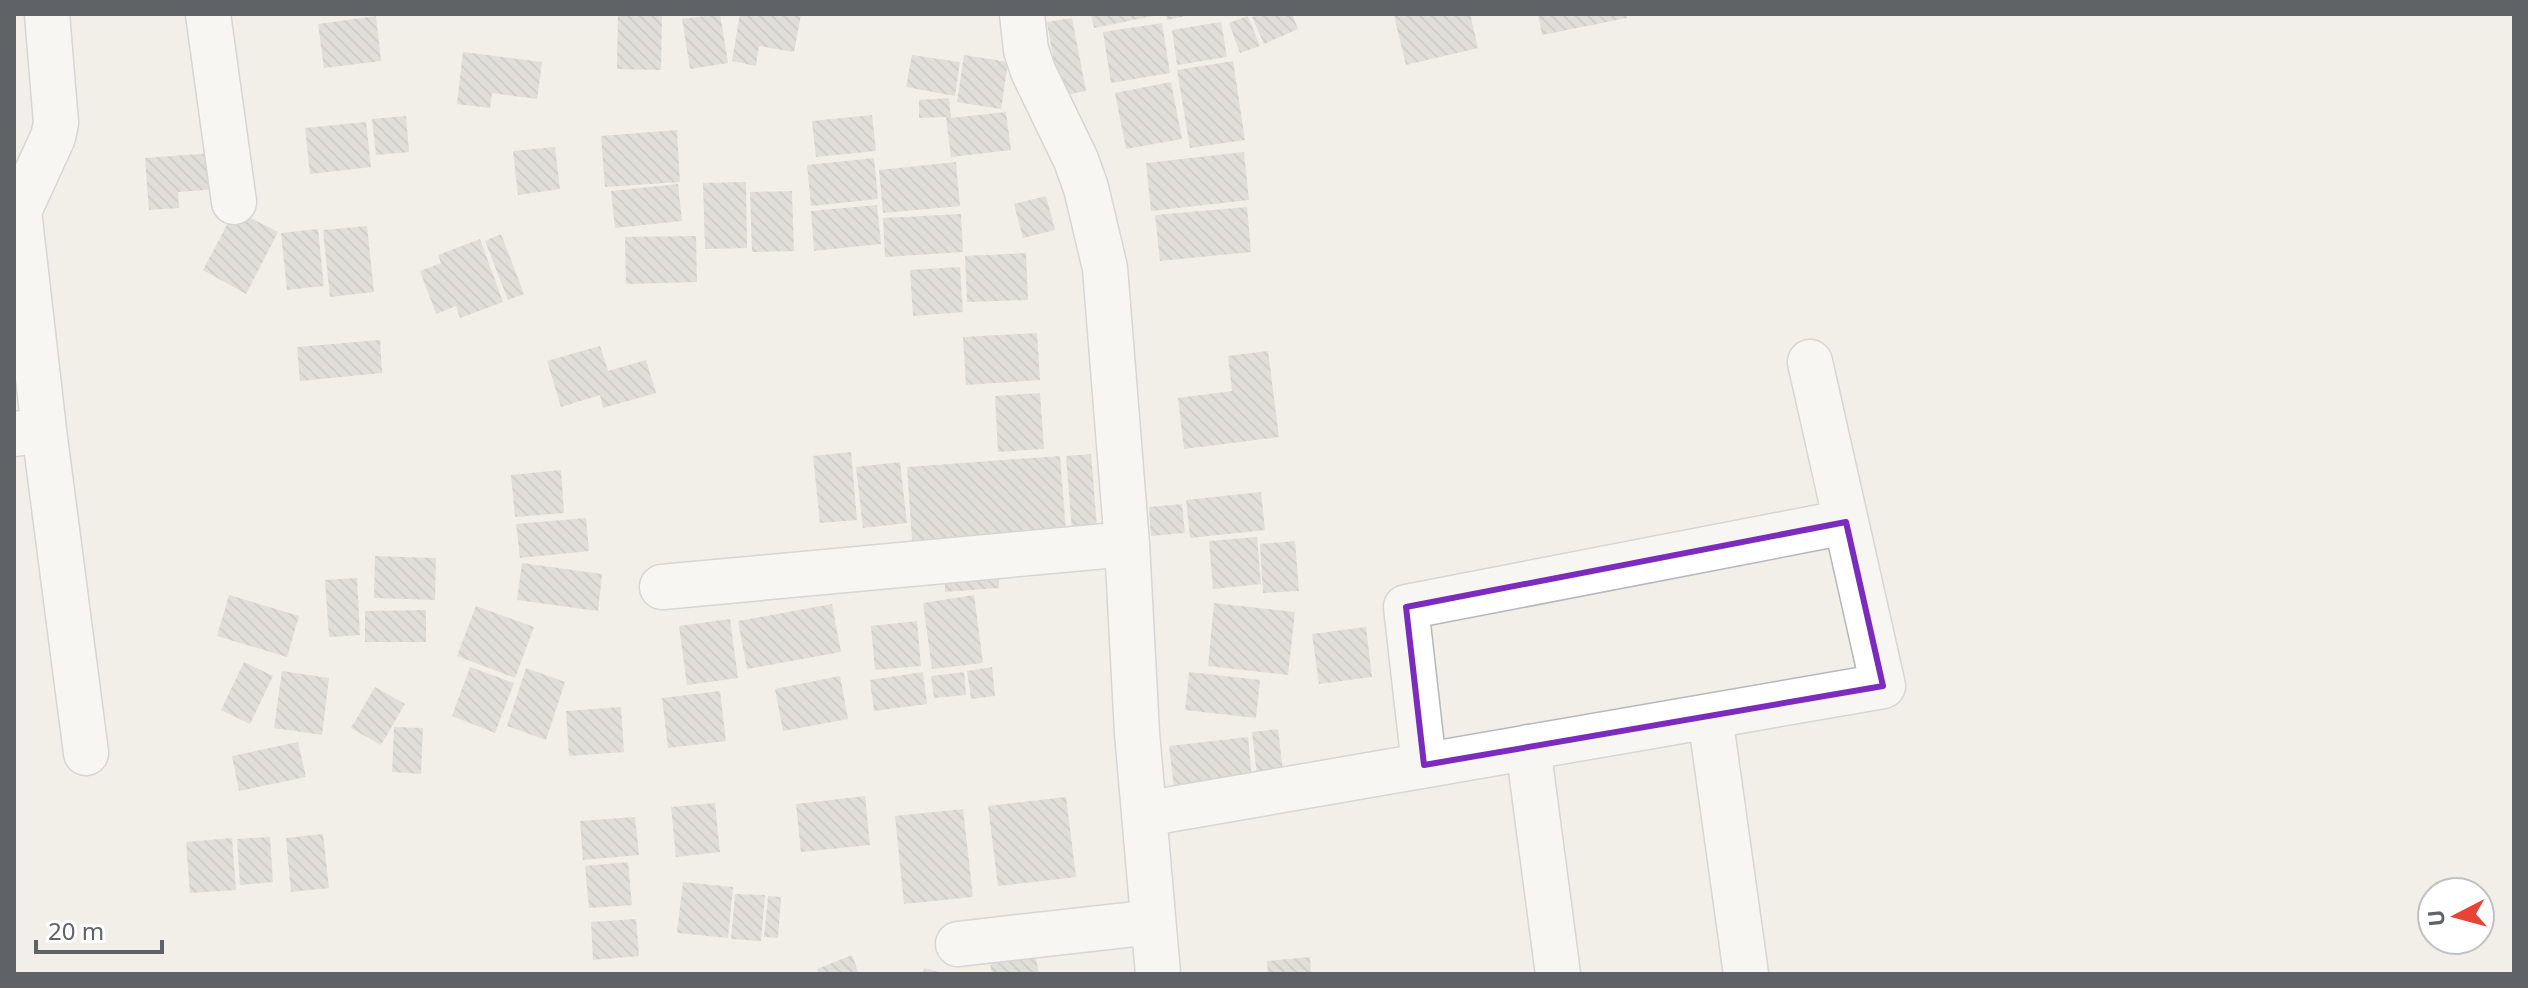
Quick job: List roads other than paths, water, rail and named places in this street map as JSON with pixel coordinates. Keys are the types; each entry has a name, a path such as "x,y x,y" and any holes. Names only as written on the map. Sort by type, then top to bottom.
{"street":[{"path":"47,14 56,123 53,137 19,211 29,432 86,753"},
{"path":"208,14 234,202"},
{"path":"1022,14 1026,50 1076,160 1105,268 1127,544 1137,733 1158,974"},
{"path":"1144,814 1883,686 1810,362"},
{"path":"1424,765 1406,607 1846,522"},
{"path":"662,587 1127,544"},
{"path":"1710,716 1746,974"},
{"path":"1528,747 1558,974"},
{"path":"958,944 1153,922"}]}
